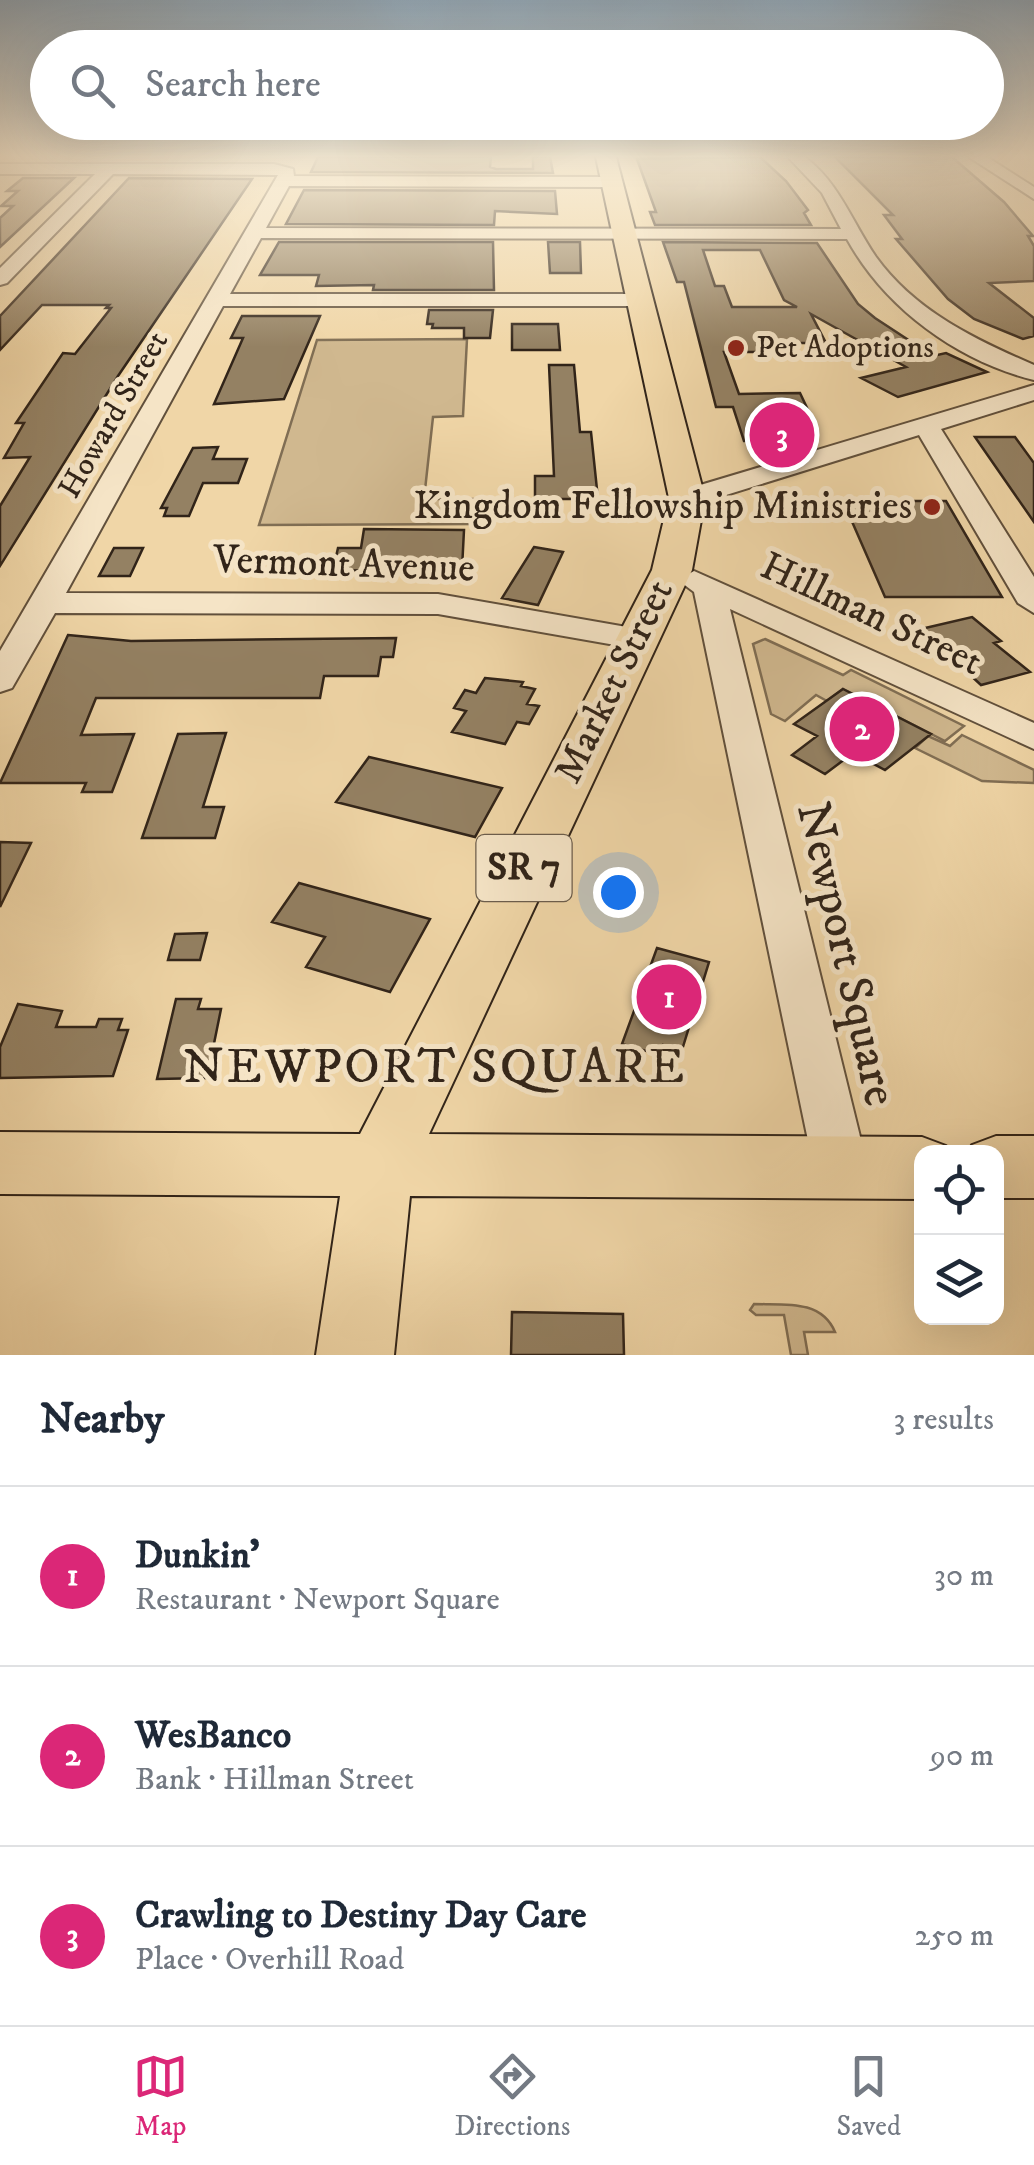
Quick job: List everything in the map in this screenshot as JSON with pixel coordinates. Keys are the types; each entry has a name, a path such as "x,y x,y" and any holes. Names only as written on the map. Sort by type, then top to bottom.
{"main road":[{"name":"Market Street","path":"355,1355 378,1167 638,639 690,578 687,498 621,220"},
{"path":"0,1163 914,1168"},
{"path":"1004,1167 1034,1167"}],"street":[{"path":"0,278 58,220"},
{"name":"Howard Street","path":"0,682 262,220"},
{"path":"847,220 884,282 916,313 964,342 1034,373"},
{"path":"255,233 854,234"},
{"path":"217,300 639,300"},
{"path":"687,498 1034,392"},
{"path":"925,424 1020,556 1034,603"},
{"name":"Hillman Street","path":"690,578 1034,736"},
{"name":"Newport Square","path":"690,578 840,1169"},
{"name":"Vermont Avenue","path":"44,604 438,604 638,639"}],"shaded area":[{"path":"467,339 463,416 433,417 424,499 478,499 478,524 259,525 317,340"},
{"path":"765,639 843,675 851,670 964,726 945,741 843,689 827,701 816,695 785,721 771,714 753,644"},
{"path":"962,735 1034,770 1034,783 982,781 915,748 928,736 950,746"},
{"path":"754,1304 811,1309 829,1321 835,1332 804,1332 808,1355 791,1355 784,1315 756,1315 750,1310"}],"building":[{"path":"0,220 29,220 0,247"},
{"path":"90,220 224,220 118,376 0,566 0,506 30,457 4,458 24,423 16,423 63,353 75,354 111,308 42,305 0,350 0,316"},
{"path":"288,220 494,220 494,225 286,224"},
{"path":"653,220 808,220 811,225 655,225"},
{"path":"888,220 1020,220 1033,236 1028,236 1034,246 1034,281 989,283 1034,318 1034,336 1023,339 974,319 948,299 896,239 902,239"},
{"path":"279,242 493,242 494,290 373,290 374,285 316,286 319,275 260,275"},
{"path":"548,242 580,242 581,273 550,273"},
{"path":"663,242 817,243 858,304 875,318 933,356 946,353 987,372 898,397 861,378 906,367 811,314 826,343 772,343 777,352 724,352 739,394 800,393 816,427 793,427 799,441 744,441 733,407 716,407 684,282 677,282","holes":["703,250 760,250 784,300 797,307 732,307 724,286 715,286"]},
{"path":"429,310 493,310 490,338 464,338 464,328 432,328 433,324 427,324"},
{"path":"242,316 320,316 284,399 214,404 243,338 231,338"},
{"path":"512,324 558,324 560,350 512,350"},
{"path":"549,365 574,365 580,432 591,432 598,499 535,499 535,476 554,476"},
{"path":"975,437 1015,437 1034,463 1034,522"},
{"path":"218,447 213,459 247,459 238,483 203,483 189,516 164,516 167,508 161,508 193,448"},
{"path":"843,501 946,501 1002,597 885,597"},
{"path":"364,529 464,530 462,569 333,570 338,548 361,548"},
{"path":"534,547 563,552 538,605 502,598"},
{"path":"114,548 143,548 130,576 99,576"},
{"path":"972,617 1001,641 994,643 1030,672 981,685 921,629"},
{"path":"68,635 131,641 396,638 393,657 381,657 378,676 324,676 320,698 96,698 81,735 134,734 112,792 82,792 86,783 0,783"},
{"path":"485,678 523,682 521,686 535,689 527,704 539,706 529,724 517,722 505,744 452,732 466,711 454,708 465,690 476,693"},
{"path":"843,689 931,734 885,770 853,753 825,774 792,755 817,736 794,724"},
{"path":"226,733 203,807 224,807 215,838 142,838 178,734"},
{"path":"369,757 502,788 475,837 336,802"},
{"path":"0,842 31,843 0,907"},
{"path":"299,883 430,919 390,992 306,967 325,937 272,922"},
{"path":"207,933 200,960 168,960 175,934"},
{"path":"657,948 709,962 682,1050 663,1045 660,1055 622,1044"},
{"path":"176,999 201,999 198,1009 221,1009 207,1078 157,1079"},
{"path":"18,1004 62,1011 56,1027 96,1027 99,1019 122,1019 118,1030 128,1030 113,1076 0,1078 0,1047"},
{"path":"512,1312 623,1314 624,1355 511,1355"}],"place":[{"name":"Pet Adoptions","path":"736,348"},
{"name":"Crawling to Destiny Day Care","path":"782,435"},
{"name":"Kingdom Fellowship Ministries","path":"932,507"},
{"name":"WesBanco","path":"862,729"},
{"name":"Dunkin'","path":"669,997"}],"district":[{"name":"NEWPORT SQUARE","path":"435,1067"}]}
